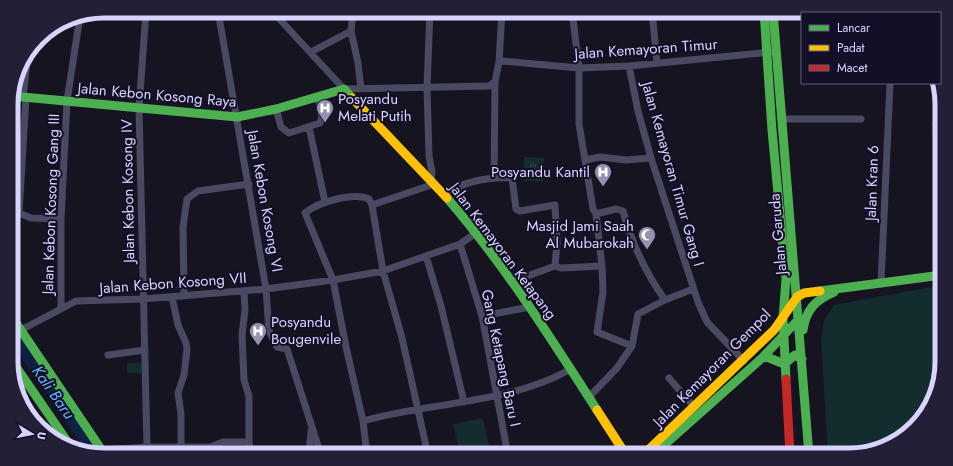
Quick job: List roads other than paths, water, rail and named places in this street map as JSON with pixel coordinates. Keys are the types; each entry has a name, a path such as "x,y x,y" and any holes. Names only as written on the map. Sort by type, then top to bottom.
{"main road":[{"name":"Jalan Garuda","path":"769,18 777,180 786,279 783,336 790,448"},
{"name":"Jalan Garuda","path":"772,52 782,119 808,448"},
{"name":"Jalan Kebon Kosong Raya","path":"18,97 237,117 276,109 318,98 344,89"},
{"name":"Jalan Kemayoran Ketapang","path":"344,89 444,194 476,233 530,307 569,370 621,448"},
{"path":"777,180 787,178"},
{"path":"797,297 810,291 845,289 935,276"},
{"path":"800,346 804,322 810,307 818,299 845,289"},
{"name":"Jalan Kemayoran Gempol","path":"650,448 744,361 774,330 797,297"},
{"name":"Jalan Kemayoran Gempol","path":"661,448 762,358 798,320"},
{"path":"18,327 100,448"},
{"path":"762,358 767,357 784,364 788,357 793,355 802,359"},
{"path":"19,371 65,439"}],"street":[{"name":"Jalan Kebon Kosong IV","path":"145,18 139,108 147,447"},
{"name":"Jalan Kebon Kosong VI","path":"219,18 266,289 269,331 277,347 287,349 309,414 311,429"},
{"name":"Jalan Kemayoran Ketapang","path":"278,18 344,89"},
{"path":"352,18 350,30 358,63 361,89"},
{"path":"372,205 432,182 429,156 427,87 430,18"},
{"path":"494,178 495,82 499,62 502,18"},
{"path":"573,18 579,68 579,124 593,209 596,214 602,266 603,292 597,332 632,346"},
{"path":"653,18 657,63"},
{"name":"Jalan Kebon Kosong Gang III","path":"61,308 61,219 67,101 79,22"},
{"path":"310,52 350,30"},
{"name":"Jalan Kemayoran Timur","path":"499,62 579,68 629,66 772,52"},
{"name":"Jalan Kemayoran Timur Gang I","path":"629,66 638,111 651,158 693,289 706,322 744,361"},
{"path":"27,67 19,213 31,218 61,219"},
{"path":"344,89 489,86 495,82"},
{"name":"Jalan Kran 6","path":"881,284 890,84"},
{"path":"276,109 281,127 284,131 289,133 322,122 318,98"},
{"path":"782,119 860,119"},
{"path":"309,127 325,202"},
{"path":"585,160 600,157 626,160 651,158"},
{"path":"444,194 461,186 494,178 513,180 516,209 520,211 538,207 556,206 557,244 555,266"},
{"path":"184,296 183,227 187,199 198,191 249,184"},
{"path":"366,448 363,420 346,347 333,280 305,213 325,202 355,196 369,199 372,205 383,271 402,338 426,448"},
{"path":"596,214 616,209 623,211 628,230 644,268 665,300"},
{"name":"Jalan Kebon Kosong VII","path":"20,330 76,301 144,299 266,289 333,280 383,271 460,244 476,233"},
{"name":"Gang Ketapang Baru I","path":"460,244 482,316 498,394 507,448"},
{"path":"426,256 441,306 464,402"},
{"path":"511,282 555,266 561,268 602,266"},
{"path":"588,398 617,368 632,346 638,314 665,300 693,289"},
{"path":"244,291 245,310 242,326 242,343 244,380 249,396 250,448"},
{"path":"172,297 178,325 187,349 184,375 178,393 181,414 181,447"},
{"path":"482,316 530,307"},
{"path":"108,355 145,350"},
{"path":"363,420 390,413 464,402 498,394 550,381 569,370"},
{"path":"669,378 694,407"},
{"path":"310,448 311,429"},
{"path":"311,429 318,448"},
{"path":"215,448 223,442 249,442"},
{"path":"140,448 188,448"}],"waterway":[{"name":"Kali Baru","path":"18,340 92,447"}],"place":[{"name":"Posyandu Melati Putih","path":"325,123"},
{"name":"Posyandu Kantil","path":"603,187"},
{"name":"Masjid Jami Saah Al Mubarokah","path":"647,250"},
{"name":"Posyandu Bougenvile","path":"258,346"}]}
